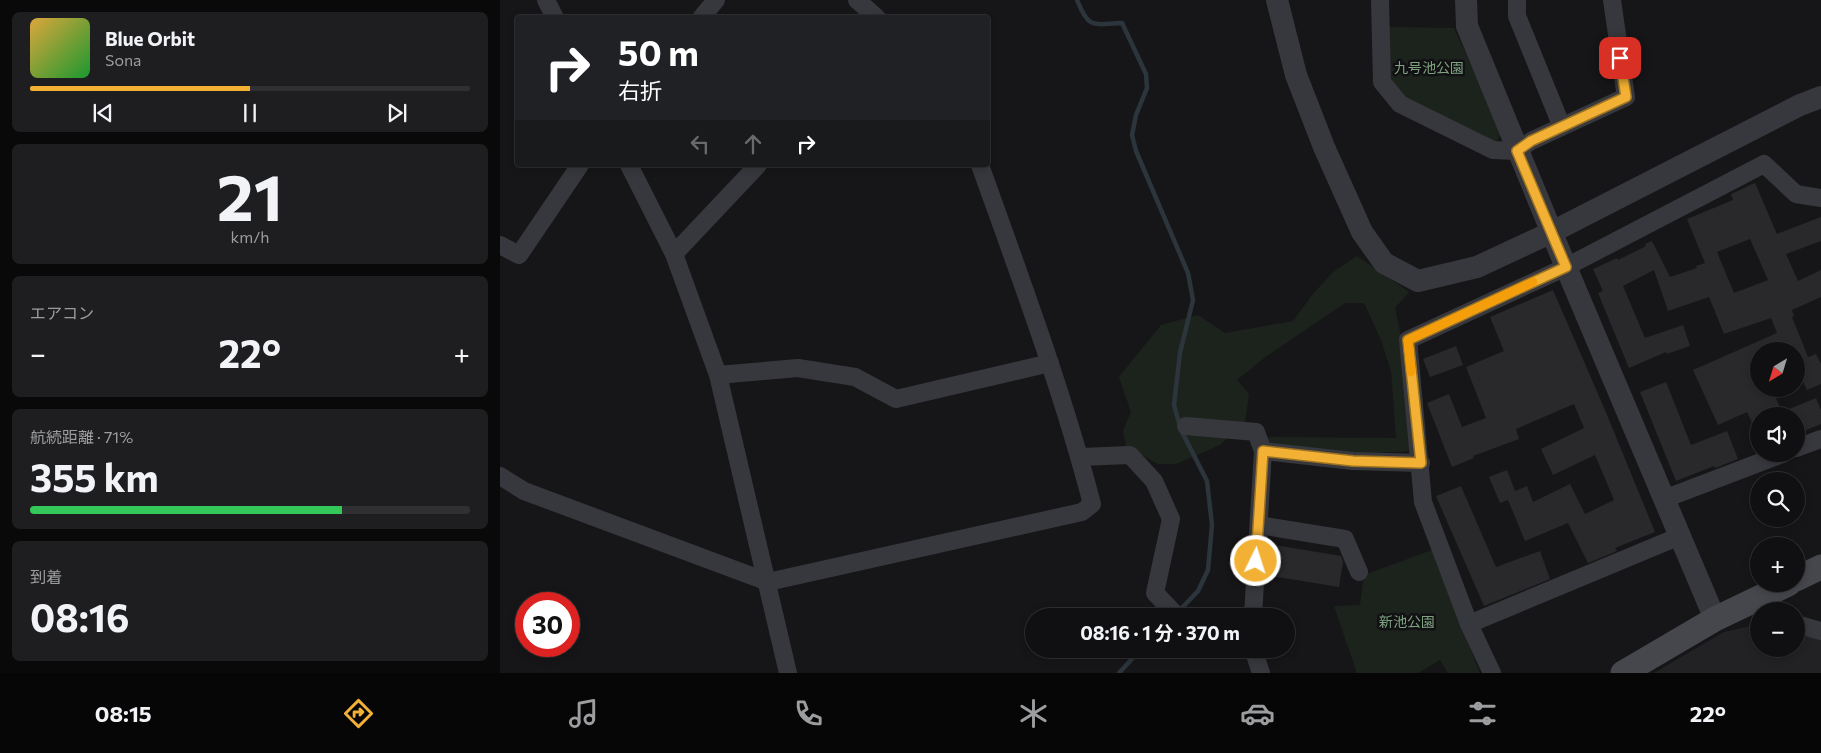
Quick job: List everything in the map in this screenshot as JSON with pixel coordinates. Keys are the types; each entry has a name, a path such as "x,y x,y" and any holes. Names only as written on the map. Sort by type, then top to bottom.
{"main road":[{"path":"1805,575 1821,567"},
{"path":"1762,602 1777,592"},
{"path":"1623,673 1715,619 1750,610"}],"street":[{"path":"546,0 554,15"},
{"path":"704,15 716,0"},
{"path":"857,0 874,15"},
{"path":"1277,0 1296,75 1324,147 1362,232 1384,263 1418,281 1477,267 1552,232 1792,109 1821,97"},
{"path":"1380,0 1382,82 1400,104 1493,150 1517,151 1531,141 1626,97 1612,0"},
{"path":"1466,0 1467,26 1517,151 1715,619"},
{"path":"1517,0 1517,16 1562,127"},
{"path":"1492,673 1469,624 1423,502 1421,463 1408,340 1566,267 1764,164 1796,194 1821,198"},
{"path":"500,245 519,255 579,167"},
{"path":"630,167 674,254 718,375 788,673"},
{"path":"674,254 756,167"},
{"path":"500,476 524,491 768,582 1082,512 1092,504 1080,457 1050,363 981,167"},
{"path":"718,375 798,368 855,377 896,399 1050,363"},
{"path":"1186,426 1256,432 1263,451 1254,608"},
{"path":"1805,445 1821,439"},
{"path":"1263,451 1353,461 1421,463"},
{"path":"1080,457 1130,455 1154,481 1171,519 1155,593 1169,608"},
{"path":"1664,499 1761,462"},
{"path":"1259,525 1345,539 1359,572"},
{"path":"1469,624 1680,536"},
{"path":"1805,627 1821,631"},
{"path":"1255,658 1260,673"}],"shaded area":[{"path":"1750,626 1750,657 1805,657 1805,634 1821,638 1821,673 1654,673 1724,632"}],"green space":[{"name":"九号池公園","path":"1388,27 1454,28 1500,128 1500,135 1496,143 1414,106 1391,82"},
{"path":"1357,256 1409,292 1395,308 1402,341 1414,451 1371,453 1315,452 1266,443 1269,437 1396,438 1391,371 1381,340 1364,303 1345,303 1264,358 1237,380 1249,394 1245,423 1220,445 1176,464 1158,464 1126,446 1123,431 1131,412 1119,377 1161,325 1198,315 1225,333 1293,321 1313,294 1333,272"},
{"name":"新池公園","path":"1432,550 1480,673 1448,673 1440,660 1418,673 1357,673 1334,606 1360,605 1364,575"}],"building":[{"path":"1755,183 1777,234 1821,217 1821,241 1786,254 1798,281 1821,270 1821,297 1792,310 1794,316 1792,317 1802,342 1757,342 1777,333 1771,318 1724,334 1709,297 1668,311 1654,270 1623,286 1645,338 1683,325 1690,346 1667,354 1666,352 1629,368 1598,293 1603,291 1593,269 1617,258 1618,260 1652,241 1670,277 1697,268 1696,266 1705,263 1687,219 1733,200 1731,194","holes":["1750,239 1768,280 1734,293 1717,252"]},
{"path":"1553,290 1655,532 1615,548 1617,551 1588,563 1568,523 1525,541 1508,500 1500,503 1489,477 1507,470 1515,491 1527,486 1533,502 1570,484 1585,514 1614,500 1595,455 1553,475 1541,449 1584,428 1574,404 1516,429 1519,439 1473,456 1474,458 1452,467 1427,403 1449,394 1462,427 1486,418 1466,367 1504,351 1490,317"},
{"path":"1750,345 1750,398 1776,398 1780,407 1750,407 1750,418 1747,412 1718,425 1693,370"},
{"path":"1456,346 1463,365 1430,377 1423,359"},
{"path":"1805,350 1808,357 1816,354 1821,364 1821,384 1807,390 1805,386"},
{"path":"1666,382 1691,445 1727,431 1738,459 1676,481 1640,392"},
{"path":"1816,398 1821,410 1821,424 1805,431 1805,407 1794,407"},
{"path":"1461,486 1496,567 1540,551 1550,579 1484,606 1436,496"},
{"path":"1269,544 1341,556 1343,562 1339,587 1266,575"}],"waterway":[{"path":"1077,0 1089,21 1098,24 1122,23 1146,74 1147,88 1136,115 1132,135 1136,151 1188,273 1193,300 1180,353 1174,405 1181,430 1207,481 1212,525 1208,570 1198,591 1182,608"},
{"path":"1119,673 1133,658"}],"slow traffic":[{"path":"1411,372 1408,340 1533,282"}],"route":[{"path":"1256,561 1263,451 1353,461 1421,463 1408,340 1566,267 1517,151 1531,141 1626,97 1620,58"}]}
